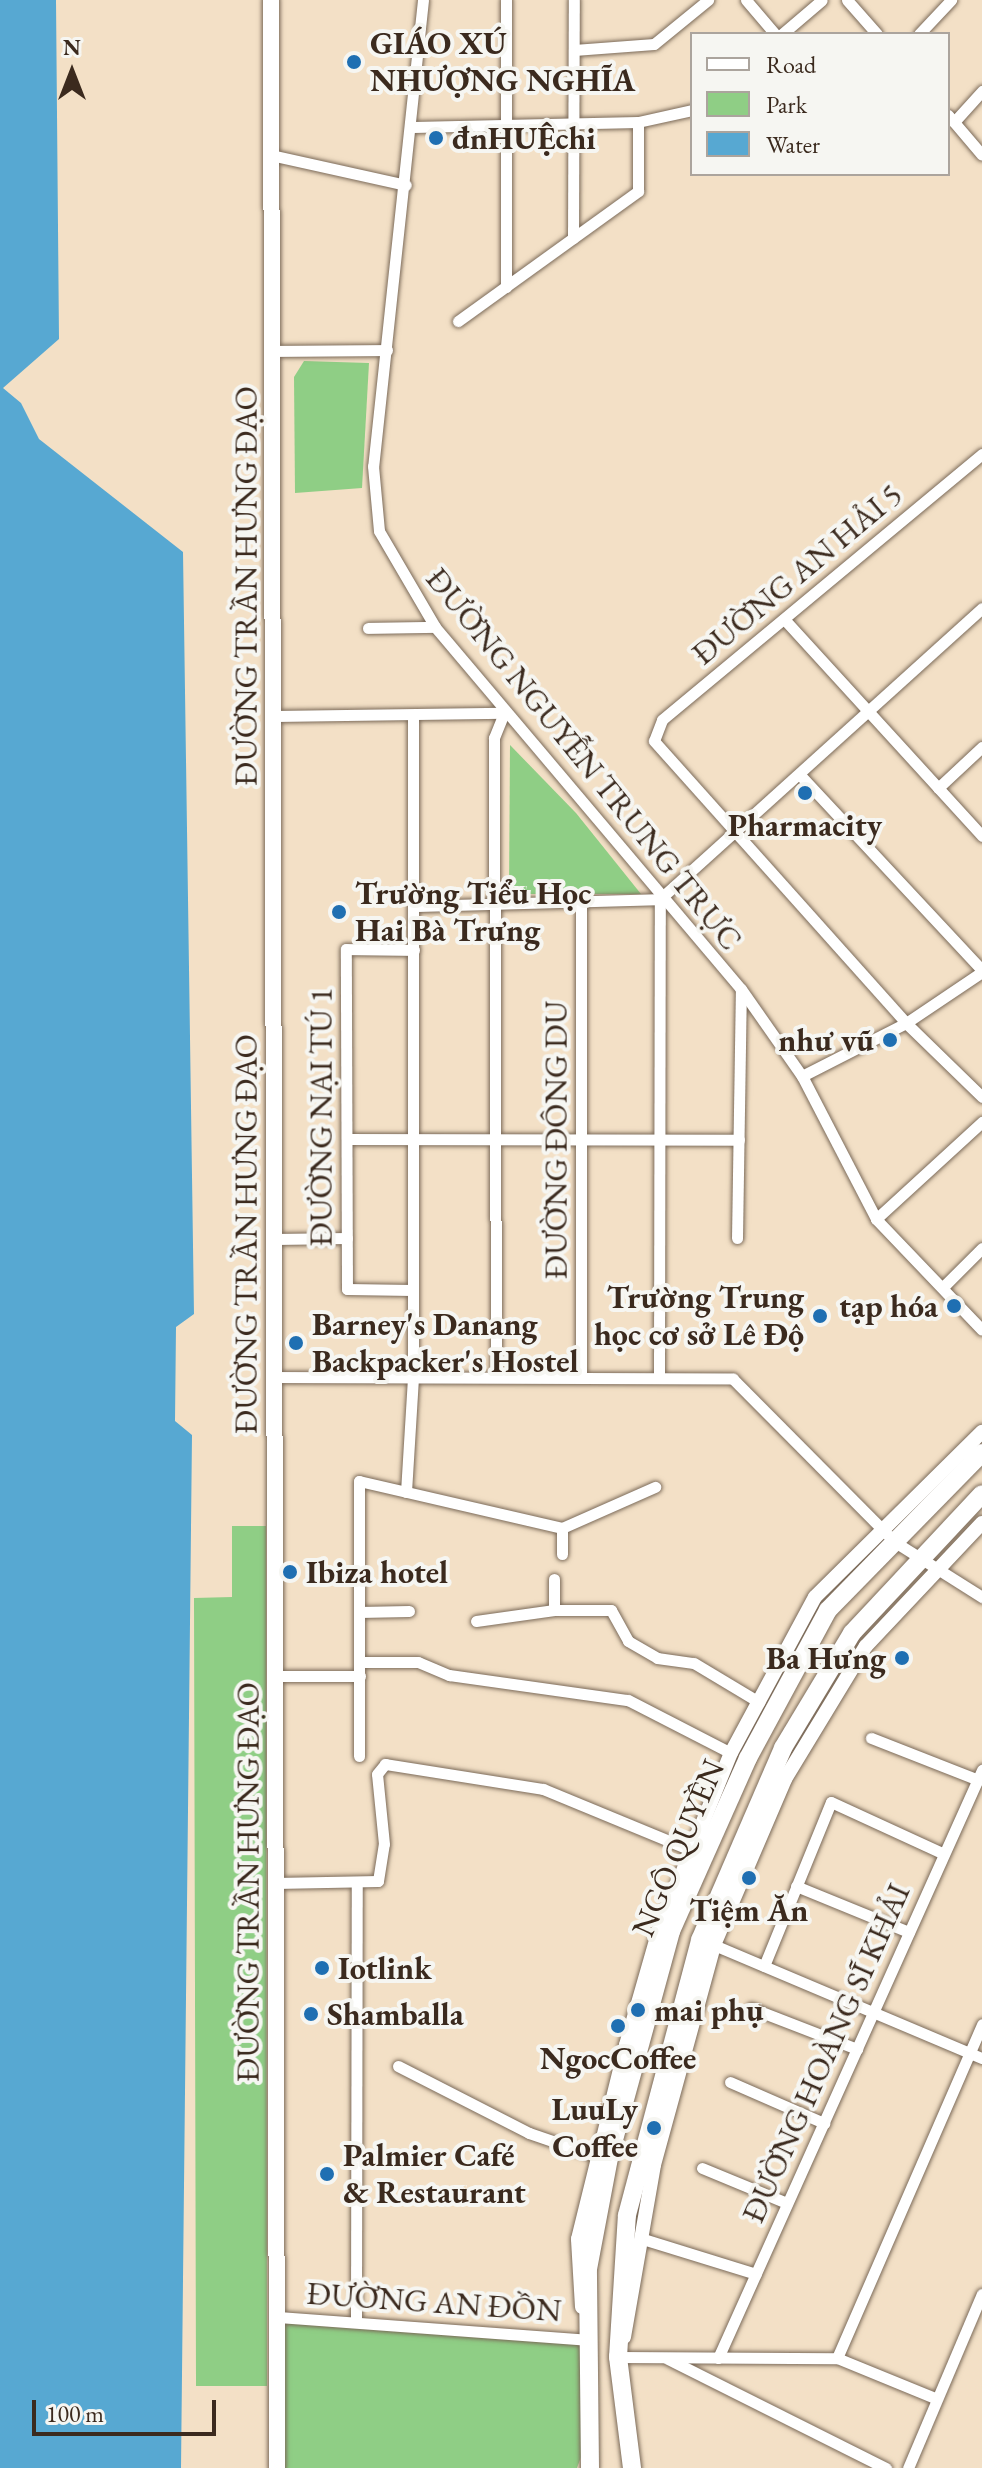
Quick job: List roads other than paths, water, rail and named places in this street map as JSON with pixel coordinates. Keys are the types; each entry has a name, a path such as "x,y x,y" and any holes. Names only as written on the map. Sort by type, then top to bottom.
{"highway":[{"name":"NGÔ QUYỀN","path":"590,2468 588,2269 609,2158 671,1931 748,1758 828,1610 889,1536 982,1453"},
{"name":"NGÔ QUYỀN","path":"632,2468 618,2357 629,2203 700,1940 783,1748 852,1633 982,1494"}],"main road":[{"name":"ĐƯỜNG TRẦN HƯNG ĐẠO","path":"271,0 277,2468"}],"street":[{"name":"ĐƯỜNG NGUYỄN TRUNG TRỰC","path":"423,0 413,127 387,350 373,508 394,565 435,627 504,713 660,899 741,989 802,1076 876,1219 982,1330"},
{"path":"506,0 506,287"},
{"path":"573,238 574,0"},
{"path":"574,50 654,44 708,0"},
{"path":"746,0 773,32"},
{"path":"784,32 822,0"},
{"path":"847,0 875,32"},
{"path":"921,32 951,0"},
{"path":"982,91 951,119 982,155"},
{"path":"413,127 638,122 690,110"},
{"path":"458,321 638,191 638,122"},
{"path":"271,155 406,185"},
{"path":"273,351 387,350"},
{"name":"ĐƯỜNG AN HẢI 5","path":"734,835 654,741 662,720 982,454"},
{"path":"414,906 581,904 660,899 982,608"},
{"path":"784,619 982,836"},
{"path":"368,628 435,627"},
{"path":"275,716 413,717 504,713 494,738 496,1376"},
{"path":"406,1492 413,1377 413,717"},
{"path":"938,788 982,747"},
{"path":"800,775 982,971 906,1023 802,1076"},
{"path":"734,835 906,1023 982,1097"},
{"path":"659,1374 660,899"},
{"name":"ĐƯỜNG ĐÔNG DU","path":"581,904 584,1140 581,1376"},
{"name":"ĐƯỜNG NẠI TÚ 1","path":"412,1290 347,1289 346,949 414,950"},
{"path":"737,1238 741,989"},
{"path":"876,1219 982,1122"},
{"path":"347,1139 739,1140"},
{"path":"274,1239 347,1238"},
{"path":"943,1287 982,1248"},
{"path":"274,1377 659,1374 744,1385 889,1536 934,1572 982,1597"},
{"path":"588,2340 576,2268 596,2156 659,1930 731,1753 815,1597 889,1536 982,1432"},
{"path":"359,1756 359,1481 562,1528 655,1487"},
{"path":"935,2398 837,2358 618,2357 643,2239 654,2165 714,1945 812,1729 866,1646 982,1523"},
{"path":"562,1528 562,1554"},
{"path":"554,1579 554,1610"},
{"path":"476,1621 554,1610 611,1610 628,1641 657,1658 694,1663 759,1702"},
{"path":"359,1612 409,1611"},
{"path":"360,1662 418,1662 449,1675 628,1700 731,1753"},
{"path":"276,1676 360,1676"},
{"path":"871,1738 980,1775"},
{"path":"275,1883 378,1881 384,1844 377,1774 385,1764 543,1789 691,1850"},
{"name":"ĐƯỜNG HOÀNG SĨ KHẢI","path":"718,2358 980,1775"},
{"path":"764,1966 834,1801 944,1854"},
{"path":"356,2320 357,1883"},
{"path":"796,1886 909,1932"},
{"path":"714,1945 982,2058"},
{"path":"751,2008 857,2049"},
{"path":"837,2358 982,2024"},
{"path":"398,2066 529,2133 596,2156"},
{"path":"730,2082 824,2123"},
{"path":"702,2168 787,2203"},
{"path":"643,2239 756,2274"},
{"path":"908,2468 935,2398 982,2294"},
{"name":"ĐƯỜNG AN ĐỒN","path":"277,2317 356,2320 588,2340"},
{"path":"664,2357 886,2468"}],"water":[{"path":"0,0 56,0 59,339 3,388 21,403 39,439 183,552 194,1314 176,1327 175,1421 192,1435 181,2468 0,2468"}],"place":[{"name":"GIÁO XÚ NHƯỢNG NGHĨA","path":"354,62"},
{"name":"đnHUỆchi","path":"436,138"},
{"name":"Pharmacity","path":"805,793"},
{"name":"Trường Tiểu Học Hai Bà Trưng","path":"339,912"},
{"name":"như vũ","path":"890,1040"},
{"name":"tạp hóa","path":"954,1306"},
{"name":"Trường Trung học cơ sở Lê Độ","path":"820,1316"},
{"name":"Barney's Danang Backpacker's Hostel","path":"296,1343"},
{"name":"Ibiza hotel","path":"290,1572"},
{"name":"Ba Hưng","path":"902,1658"},
{"name":"Tiệm Ăn","path":"749,1878"},
{"name":"Iotlink","path":"322,1968"},
{"name":"mai phụ","path":"638,2010"},
{"name":"Shamballa","path":"311,2014"},
{"name":"NgocCoffee","path":"618,2026"},
{"name":"LuuLy Coffee","path":"654,2128"},
{"name":"Palmier Café & Restaurant","path":"327,2174"}]}
